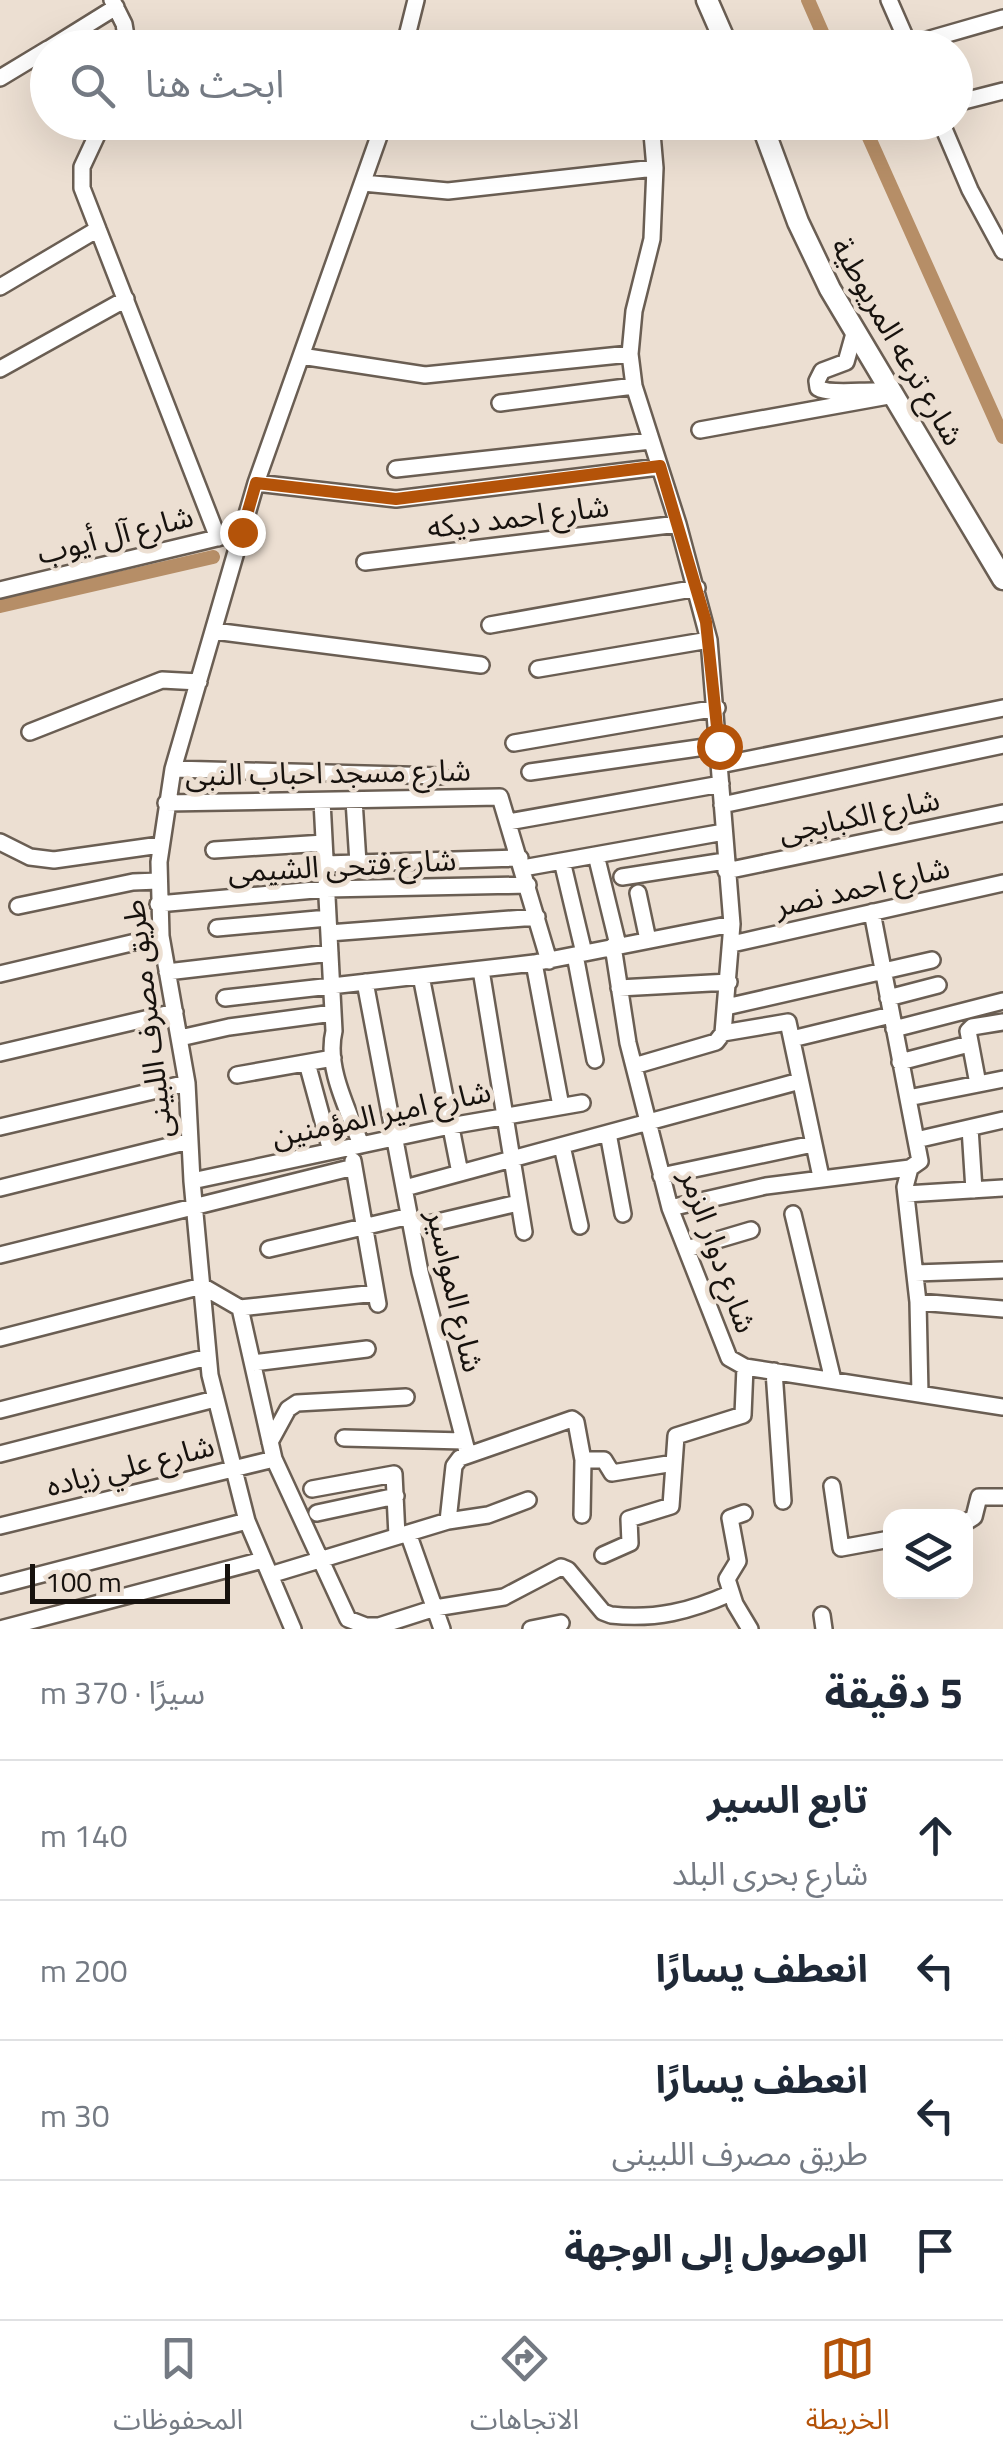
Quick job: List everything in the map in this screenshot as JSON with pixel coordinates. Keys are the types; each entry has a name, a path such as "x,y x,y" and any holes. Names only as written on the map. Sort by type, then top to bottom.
{"main road":[{"path":"707,0 720,30"},
{"name":"شارع ترعه المريوطية","path":"768,140 808,245 1003,580"}],"street":[{"path":"408,30 416,0"},
{"path":"889,0 902,30"},
{"path":"76,30 114,4 125,30"},
{"path":"963,30 1003,18"},
{"path":"0,78 30,60"},
{"path":"973,98 1003,90"},
{"path":"95,140 82,167 81,181 218,538"},
{"name":"طريق مصرف اللبينى","path":"293,1629 248,1521 214,1398 192,1180 187,1083 161,936 160,844 173,770 256,483 379,140"},
{"path":"634,1066 716,1042 723,1033 732,944 709,640 678,524 634,386 630,354 634,312 652,239 653,140"},
{"path":"949,140 970,190 1003,250"},
{"path":"363,183 448,190 655,168"},
{"path":"0,287 98,229"},
{"path":"0,369 126,299"},
{"path":"855,330 847,360 822,371 817,381 822,392 893,393"},
{"path":"301,356 424,376 630,354"},
{"path":"838,366 844,390"},
{"path":"500,403 634,386"},
{"path":"700,430 893,393"},
{"path":"396,469 651,441"},
{"path":"256,483 396,499 660,466"},
{"name":"شارع احمد ديكه","path":"365,562 678,524"},
{"name":"شارع آل أيوب","path":"0,590 242,532"},
{"path":"490,625 696,588"},
{"path":"214,632 481,665"},
{"path":"538,669 709,640"},
{"path":"30,732 162,680 199,682"},
{"path":"514,743 717,708"},
{"path":"720,765 1003,708"},
{"path":"722,805 1003,745"},
{"path":"530,772 719,746"},
{"path":"173,770 441,776"},
{"path":"561,1106 537,917 508,822 721,784"},
{"name":"شارع مسجد احباب النبى","path":"166,803 500,797 508,822"},
{"path":"0,1338 202,1286 240,1308 377,1299 354,1167 356,1146 333,1058 322,800"},
{"path":"354,800 358,863"},
{"name":"شارع الكبابجى","path":"622,877 726,866 1003,813"},
{"path":"0,826 3,842 30,857 54,860 160,844"},
{"path":"325,864 562,861 724,832"},
{"path":"214,850 324,843"},
{"name":"شارع دوار الزمر","path":"596,855 634,1066 661,1176 670,1208 733,1362 1003,1407"},
{"path":"562,861 596,1060"},
{"path":"18,906 133,882 158,881"},
{"name":"شارع احمد نصر","path":"732,944 1003,883"},
{"name":"شارع فتحى الشيمى","path":"158,904 326,889 528,885"},
{"path":"638,893 648,940"},
{"path":"670,1208 766,1186 910,1168 920,1161 872,912"},
{"path":"216,928 537,917"},
{"path":"225,998 541,962 732,924"},
{"path":"0,974 161,936"},
{"path":"167,972 330,953"},
{"path":"726,1007 932,960"},
{"path":"481,970 524,1232"},
{"path":"421,976 460,1173"},
{"name":"شارع المواسير","path":"365,982 425,1293 466,1448"},
{"path":"620,988 729,982"},
{"path":"888,998 938,986"},
{"path":"792,1040 1003,1002"},
{"path":"0,1053 175,1012"},
{"path":"180,1038 333,1013"},
{"path":"723,1033 786,1021 821,1177"},
{"path":"978,1084 967,1034 970,1028 1003,1022"},
{"path":"900,1062 969,1044"},
{"path":"237,1075 333,1058"},
{"path":"307,1063 331,1151"},
{"path":"908,1098 1003,1078"},
{"path":"405,1188 800,1081"},
{"path":"0,1127 187,1083"},
{"name":"شارع امير المؤمنين","path":"192,1180 450,1126 582,1103"},
{"path":"916,1140 1003,1120"},
{"path":"970,1128 974,1190"},
{"path":"608,1133 623,1214"},
{"path":"0,1188 189,1141"},
{"path":"661,1176 813,1144"},
{"path":"562,1146 580,1226"},
{"path":"0,1255 354,1167"},
{"path":"910,1168 906,1194 918,1302 920,1394"},
{"path":"906,1194 1003,1188"},
{"path":"269,1249 364,1227 518,1203"},
{"path":"793,1214 833,1380"},
{"path":"688,1249 751,1230"},
{"path":"915,1272 1003,1270"},
{"path":"918,1302 1003,1309"},
{"path":"240,1308 274,1460 320,1560 356,1625 379,1626 435,1608 504,1597 562,1566 603,1621 648,1623 731,1593"},
{"path":"253,1363 368,1349"},
{"path":"0,1410 208,1357"},
{"path":"604,1555 630,1543 629,1519 671,1506 676,1436 743,1415 745,1366"},
{"path":"774,1371 784,1501"},
{"path":"0,1454 214,1398"},
{"path":"270,1442 288,1409 297,1402 406,1398"},
{"path":"344,1438 466,1448 570,1420 576,1422 583,1460 582,1515"},
{"path":"448,1522 456,1461 466,1448"},
{"name":"شارع علي زياده","path":"0,1526 274,1460"},
{"path":"583,1460 604,1460 612,1473 674,1464"},
{"path":"312,1489 393,1474 402,1534 442,1629"},
{"path":"832,1486 842,1548 883,1541"},
{"path":"317,1513 396,1496"},
{"path":"973,1518 977,1498 1003,1497"},
{"path":"0,1629 267,1568 320,1560 528,1500"},
{"path":"744,1513 730,1518 738,1561 726,1579 750,1629"},
{"path":"0,1584 248,1521"},
{"path":"531,1629 561,1623"}],"waterway":[{"path":"808,0 821,30"},
{"path":"870,140 1003,437"},
{"path":"0,606 213,557"}],"route":[{"path":"242,532 256,483 383,500 660,466 706,622 719,746"}]}
